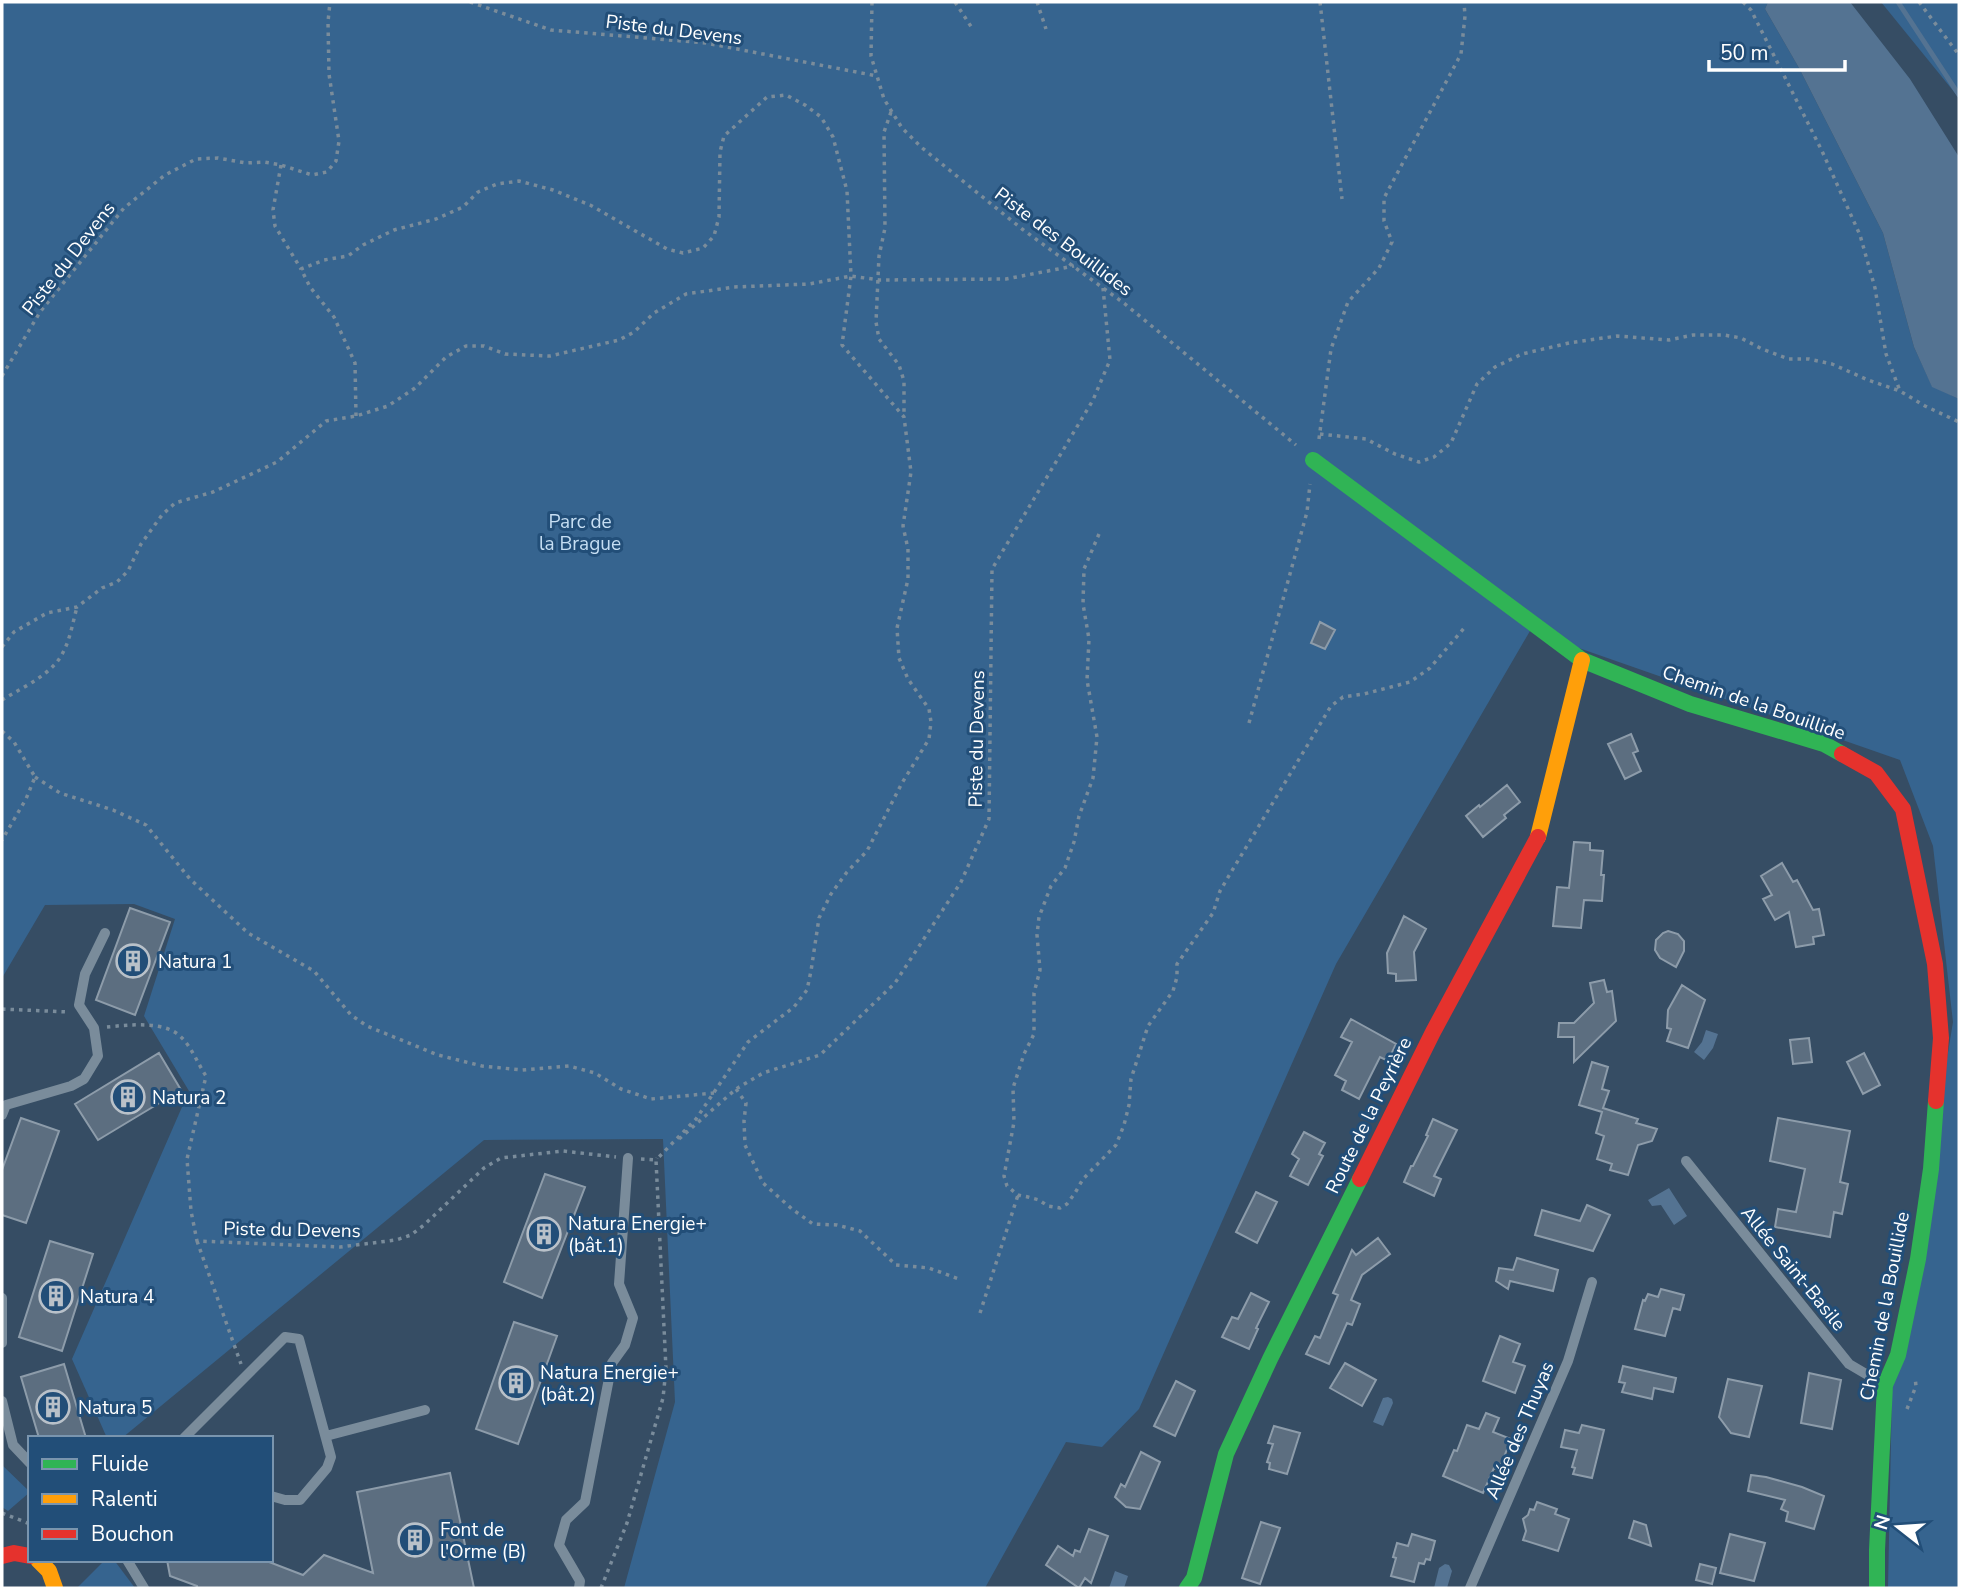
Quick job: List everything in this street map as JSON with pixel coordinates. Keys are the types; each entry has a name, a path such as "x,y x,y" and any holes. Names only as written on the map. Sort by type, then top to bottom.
{"street":[{"name":"Chemin de la Bouillide","path":"1313,460 1582,660 1690,704 1824,744 1876,773 1903,809 1935,964 1941,1038 1931,1169 1918,1259 1898,1356 1885,1385 1877,1588"},
{"name":"Route de la Peyrière","path":"1187,1588 1194,1578 1226,1454 1270,1359 1433,1032 1539,835 1582,660"},
{"path":"32,1562 53,1579 55,1588"}],"lane":[{"path":"2,1115 6,1105 71,1086 84,1079 97,1056 94,1028 79,1005 85,974 105,933"},
{"path":"579,1588 580,1581 559,1545 566,1520 585,1502 612,1363 625,1345 633,1318 619,1284 628,1158"},
{"name":"Allée Saint-Basile","path":"1686,1161 1849,1364 1885,1385"},
{"name":"Allée des Thuyas","path":"1470,1588 1569,1361 1592,1282"},
{"path":"2,1298 2,1343"},
{"path":"186,1436 285,1337 299,1339 331,1457 327,1468 300,1500 273,1497"},
{"path":"2,1401 13,1445 28,1461"},
{"path":"326,1436 425,1410"},
{"path":"128,1562 145,1588"}],"path":[{"name":"Piste du Devens","path":"2,376 40,312 124,208 165,175 196,159 218,158 281,165 312,175 327,172 336,161 339,141 329,74 330,2"},
{"name":"Piste du Devens","path":"470,2 551,30 706,43 877,76"},
{"name":"Piste des Bouillides","path":"872,2 872,56 884,99 902,128 921,147 1022,229 1125,303 1313,460"},
{"path":"956,2 972,28"},
{"path":"1037,2 1046,29"},
{"path":"1320,2 1342,199"},
{"path":"1249,723 1307,512 1331,349 1348,302 1379,268 1392,242 1384,221 1384,198 1461,54 1464,2"},
{"path":"1742,2 1751,10 1816,139 1860,235 1875,288 1886,354 1900,391"},
{"path":"1919,2 1958,53"},
{"path":"1958,53 1959,46"},
{"path":"301,269 324,260 348,256 394,230 436,219 463,207 478,192 497,184 519,181 553,190 590,205 667,249 683,253 703,248 714,236 719,216 720,152 724,136 767,97 786,95 821,117 833,137 848,191 851,276 842,345 904,417"},
{"path":"601,1588 626,1523 663,1398 666,1369 656,1160 696,1119 748,1042 794,1007 807,989 820,918 825,906 847,872 867,851 929,739 929,709 908,679 899,658 898,648 897,628 908,579 908,549 903,526 911,472 904,417 904,382 899,365 879,338 876,322 879,256 885,228 884,132 891,112"},
{"path":"281,165 273,210 275,226 310,287 334,317 355,363 356,416"},
{"path":"2,646 14,632 47,613 76,607 102,588 117,582 128,570 141,544 162,515 175,503 213,492 277,462 326,421 356,416 388,406 415,388 446,357 466,346 484,346 505,354 550,356 619,340 634,332 654,313 686,294 734,287 809,284 851,276 878,280 1006,279 1074,266"},
{"name":"Piste du Devens","path":"94,1028 143,1024 167,1029 181,1036 206,1076 187,1160 191,1211 197,1241 340,1247 396,1240 411,1235 484,1168 501,1158 563,1152 656,1160 736,1089 763,1073 820,1055 895,983 961,882 989,819 992,569 1093,400 1110,360 1103,288"},
{"path":"1320,434 1366,439 1395,454 1419,462 1434,457 1451,443 1477,384 1495,367 1522,354 1617,336 1669,340 1693,335 1741,338 1789,359 1809,359 1832,364 1900,391 1959,422"},
{"path":"1099,534 1084,569 1083,604 1089,639 1087,680 1097,737 1093,778 1065,868 1051,886 1039,917 1037,935 1040,970 1034,993 1034,1034 1013,1088 1014,1122 1004,1176 1007,1186 1018,1195 1039,1200 1048,1206 1060,1208 1067,1203 1083,1179 1116,1145 1129,1105 1131,1079 1148,1027 1172,991 1177,977 1177,964 1213,913 1220,891 1331,706 1343,697 1410,682 1430,668 1465,627"},
{"path":"2,701 41,676 57,662 66,645 76,607"},
{"path":"2,731 14,743 35,777 60,793 113,810 146,825 190,879 248,933 314,971 351,1015 367,1026 438,1055 482,1066 522,1070 569,1066 595,1073 621,1089 651,1099 714,1093"},
{"path":"2,840 26,799 35,777"},
{"path":"2,1009 85,1014"},
{"path":"736,1089 746,1103 745,1145 763,1183 792,1209 813,1224 837,1225 860,1231 896,1265 929,1268 959,1279"},
{"path":"980,1313 1018,1195"},
{"path":"197,1241 245,1377"},
{"path":"2,1513 28,1523"}],"green space":[{"name":"Parc de la Brague","path":"2,2 1768,2 1765,9 1799,68 1883,233 1914,347 1932,386 1959,399 1959,1588 1888,1588 1892,1392 1953,1022 1933,846 1900,760 1530,631 1336,964 1139,1409 1102,1447 1066,1442 985,1588 624,1588 675,1402 663,1139 484,1140 124,1436 106,1436 72,1359 189,1091 144,1016 175,919 134,904 45,905 2,978"},
{"path":"1881,2 1959,2 1959,98"},
{"path":"2,1465 28,1490 28,1494 8,1511 2,1507"},
{"path":"103,1562 116,1562 135,1588 77,1588"}],"shaded area":[{"path":"1768,2 1850,2 1910,79 1959,157 1959,399 1932,387 1914,347 1883,233 1799,68 1765,9"},
{"path":"1706,1030 1718,1034 1713,1048 1704,1060 1694,1052 1702,1042"},
{"path":"1669,1188 1687,1216 1674,1225 1661,1205 1652,1206 1648,1200"},
{"path":"1388,1397 1393,1403 1383,1426 1373,1422 1383,1398"},
{"path":"1445,1564 1449,1565 1452,1571 1447,1588 1434,1588 1439,1568"},
{"path":"1115,1571 1128,1576 1124,1588 1109,1588"}],"building":[{"path":"1320,622 1335,630 1325,649 1311,643"},
{"path":"1631,734 1638,751 1633,753 1641,771 1625,779 1608,744"},
{"path":"1507,785 1520,802 1483,837 1466,816"},
{"path":"1574,842 1590,843 1590,850 1603,851 1602,901 1584,900 1581,928 1553,926 1557,887 1569,888"},
{"path":"1782,863 1793,882 1797,880 1813,910 1819,909 1824,935 1813,937 1814,944 1796,947 1789,912 1775,920 1763,899 1772,895 1761,876"},
{"name":"Natura 1","path":"130,908 170,922 135,1015 96,1000"},
{"path":"1404,916 1426,929 1414,952 1416,980 1396,981 1396,974 1388,973 1387,953"},
{"path":"1668,931 1678,934 1684,941 1684,951 1676,967 1660,958 1655,950 1656,940"},
{"path":"1604,980 1607,992 1612,991 1616,1021 1574,1062 1574,1037 1558,1037 1559,1023 1574,1023 1594,1003 1590,983"},
{"path":"1682,985 1705,1000 1688,1048 1667,1041 1671,1029 1667,1028 1668,1010"},
{"path":"1351,1019 1396,1044 1388,1061 1380,1057 1359,1099 1342,1090 1346,1081 1335,1075 1352,1042 1341,1037"},
{"path":"1809,1038 1812,1062 1793,1064 1790,1040"},
{"name":"Natura 2","path":"159,1053 181,1090 98,1140 75,1104"},
{"path":"1864,1053 1880,1085 1863,1094 1847,1062"},
{"path":"1592,1062 1608,1067 1602,1089 1609,1091 1603,1108 1638,1119 1636,1123 1657,1129 1652,1141 1638,1145 1628,1175 1610,1170 1612,1164 1597,1159 1604,1136 1596,1133 1602,1112 1579,1105"},
{"path":"21,1118 59,1131 26,1223 2,1215 2,1170"},
{"path":"1778,1118 1850,1131 1840,1182 1848,1184 1842,1214 1834,1212 1830,1237 1775,1227 1778,1209 1796,1212 1805,1169 1770,1161"},
{"path":"1433,1119 1457,1130 1434,1176 1441,1179 1434,1196 1404,1182 1428,1136 1426,1135"},
{"path":"1304,1132 1325,1143 1319,1154 1323,1156 1308,1185 1290,1176 1299,1159 1292,1154"},
{"name":"Natura Energie+ (bât.1)","path":"545,1174 585,1187 542,1298 504,1282"},
{"path":"1256,1192 1277,1202 1257,1243 1236,1232"},
{"path":"1587,1205 1610,1215 1593,1251 1535,1235 1542,1210 1580,1221"},
{"path":"1378,1238 1390,1254 1362,1275 1351,1300 1360,1304 1352,1325 1347,1323 1329,1364 1306,1354 1315,1336 1320,1338 1338,1295 1333,1293 1352,1250 1356,1255"},
{"name":"Natura 4","path":"50,1241 93,1254 62,1351 19,1337"},
{"path":"1517,1258 1558,1270 1553,1291 1510,1281 1508,1289 1496,1281 1499,1268 1513,1270"},
{"path":"1661,1289 1684,1295 1680,1310 1673,1308 1665,1336 1635,1329 1643,1300 1645,1301 1648,1294 1658,1297"},
{"path":"1251,1293 1269,1302 1249,1349 1222,1337 1232,1317 1238,1319"},
{"name":"Natura Energie+ (bât.2)","path":"514,1322 557,1336 518,1444 476,1429"},
{"path":"1500,1336 1520,1344 1513,1362 1525,1366 1515,1393 1483,1381"},
{"path":"1345,1363 1376,1380 1362,1406 1330,1388"},
{"name":"Natura 5","path":"64,1364 85,1436 38,1436 21,1377"},
{"path":"1623,1366 1676,1378 1673,1392 1654,1388 1652,1399 1622,1392 1625,1383 1619,1382"},
{"path":"1809,1373 1841,1380 1832,1429 1801,1423"},
{"path":"1728,1379 1762,1386 1749,1437 1731,1433 1719,1417"},
{"path":"1176,1381 1195,1391 1175,1436 1154,1426"},
{"path":"1486,1413 1499,1418 1493,1432 1511,1439 1499,1470 1494,1468 1483,1493 1443,1476 1467,1425 1479,1429"},
{"path":"1582,1425 1604,1430 1592,1478 1573,1474 1575,1468 1572,1467 1577,1450 1561,1447 1565,1430 1579,1433"},
{"path":"1274,1426 1300,1433 1287,1474 1269,1469 1270,1463 1267,1462 1273,1444 1268,1443"},
{"path":"1141,1452 1160,1462 1140,1509 1126,1507 1115,1497 1121,1484 1125,1487"},
{"name":"Font de l'Orme (B)","path":"450,1473 474,1588 197,1588 170,1576 167,1562 269,1562 303,1575 324,1555 373,1573 357,1492"},
{"path":"1751,1475 1802,1487 1824,1496 1814,1529 1786,1521 1788,1512 1781,1509 1785,1500 1748,1491"},
{"path":"1537,1502 1557,1509 1555,1514 1569,1519 1558,1551 1523,1540 1526,1531 1523,1519 1530,1509 1534,1510"},
{"path":"1634,1521 1646,1525 1651,1546 1629,1538"},
{"path":"1261,1522 1280,1528 1260,1584 1242,1578"},
{"path":"1089,1529 1108,1536 1091,1583 1085,1578 1079,1588 1046,1565 1058,1546 1073,1556 1075,1550 1080,1552"},
{"path":"1412,1534 1435,1541 1430,1560 1426,1559 1424,1564 1419,1563 1414,1582 1391,1576 1397,1543 1408,1546"},
{"path":"1730,1534 1765,1543 1754,1581 1720,1573"},
{"path":"1700,1564 1716,1568 1712,1584 1696,1580"}],"waterway":[{"path":"1898,2 1959,95"}],"traffic: fast":[{"path":"1313,460 1582,660 1690,704 1824,744 1842,754"},
{"path":"1877,1588 1885,1385 1898,1355 1918,1259 1931,1169 1936,1101"},
{"path":"1187,1588 1194,1578 1226,1454 1360,1179"}],"traffic: slow":[{"path":"1538,837 1582,660"},
{"path":"40,1562 49,1571 55,1588"}],"traffic: jam":[{"path":"1842,754 1876,773 1903,809 1935,964 1941,1038 1936,1101"},
{"path":"1360,1179 1433,1032 1538,837"},
{"path":"2,1556 14,1553 28,1556"}],"place":[{"name":"Natura 1","path":"133,961"},
{"name":"Natura 2","path":"128,1097"},
{"name":"Natura Energie+ (bât.1)","path":"544,1234"},
{"name":"Natura 4","path":"56,1296"},
{"name":"Natura Energie+ (bât.2)","path":"516,1383"},
{"name":"Natura 5","path":"53,1407"},
{"name":"Font de l'Orme (B)","path":"415,1540"}]}
